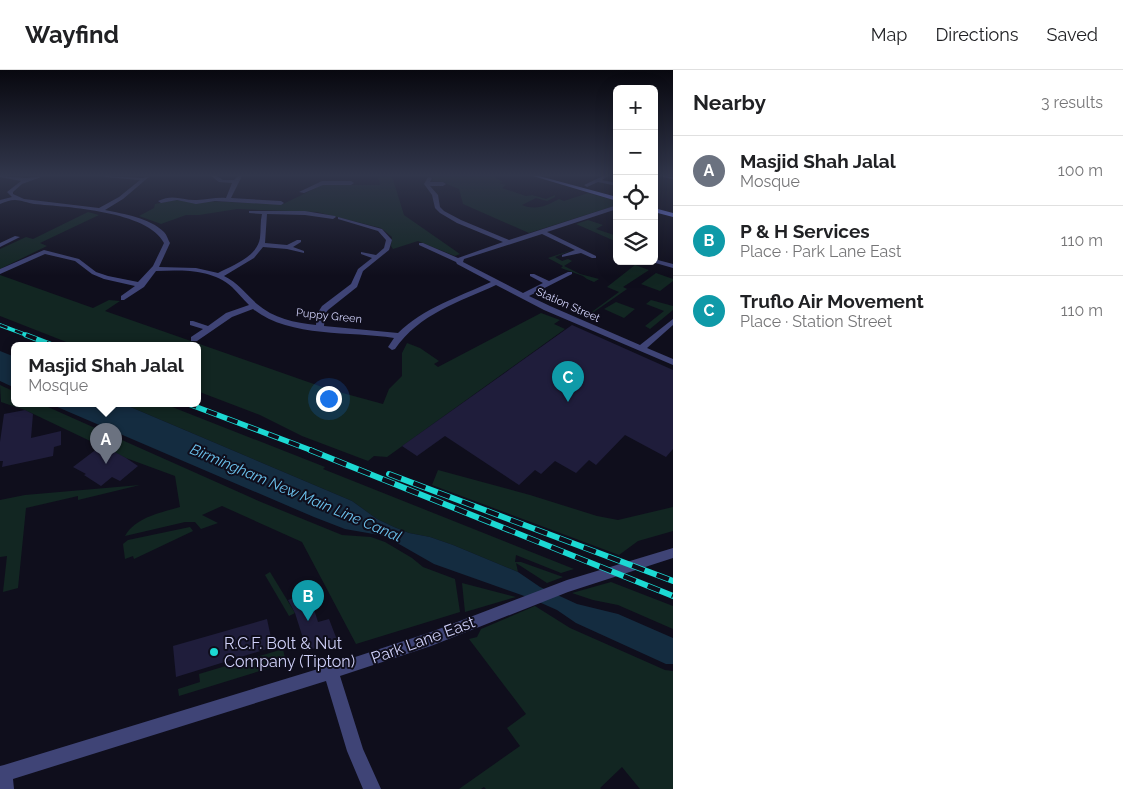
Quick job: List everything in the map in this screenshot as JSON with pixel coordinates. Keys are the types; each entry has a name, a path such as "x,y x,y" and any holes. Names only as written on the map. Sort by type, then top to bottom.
{"main road":[{"path":"658,211 673,215"}],"street":[{"path":"89,210 150,224 163,232 167,243 154,269 141,284 124,298"},
{"path":"440,210 452,219 508,242"},
{"path":"460,259 609,210"},
{"path":"251,212 305,213 337,218 383,232 389,240 387,249 360,270 354,285 325,308 321,314 320,328"},
{"path":"218,276 250,257 261,245 262,222 265,212"},
{"path":"542,231 594,257"},
{"path":"0,245 4,241 17,237"},
{"path":"288,247 299,241"},
{"name":"Station Street","path":"421,244 460,259 461,266 495,283 673,362"},
{"path":"261,245 288,247 302,252"},
{"path":"0,272 54,246"},
{"path":"564,256 580,250"},
{"path":"44,252 77,260 94,274 106,278 141,284"},
{"path":"362,253 376,257"},
{"path":"658,262 673,266"},
{"name":"Puppy Green","path":"154,269 183,268 218,276 235,287 253,306 264,314 280,320 320,328 358,330 398,336"},
{"path":"523,296 570,273"},
{"path":"532,275 550,284"},
{"path":"392,347 398,336 412,323 495,283"},
{"path":"194,339 229,315 253,306"},
{"path":"641,348 673,321"},
{"path":"192,323 208,328"},
{"name":"Park Lane East","path":"3,779 432,638 567,586 673,553"},
{"path":"331,672 355,751 372,789"}],"green space":[{"path":"151,210 233,210 186,215 161,224 139,216"},
{"path":"252,210 402,210 404,215 460,254 455,256 418,241 393,249 391,246 392,237 381,228 317,212"},
{"path":"476,210 603,210 529,233"},
{"path":"88,212 99,215 40,243 47,246 0,269 0,249 26,237 33,239"},
{"path":"588,220 603,225 596,229 613,235 613,240 576,224"},
{"path":"572,250 555,257 562,261 568,259 572,261 564,266 580,274 599,279 594,282 561,268 563,266 548,258"},
{"path":"635,265 649,270 623,287 627,289 589,314 619,292 607,287"},
{"path":"656,273 673,279 673,281 660,291 641,284"},
{"path":"0,275 93,308 109,300 120,301 105,311 194,342 66,342 0,316"},
{"path":"651,300 673,306 673,310 650,329 645,326 664,311 646,304"},
{"path":"616,302 635,309 624,318 604,309"},
{"path":"541,313 560,320 554,324 565,329 387,457 374,456 368,461 302,436 260,415 201,393 201,345 328,389 383,404 389,389 402,376 402,353 407,343 420,348 439,361 434,364 438,367"},
{"path":"0,385 11,390 11,405 1,402"},
{"path":"16,407 48,407 261,502 342,535 371,537 385,542 423,567 455,579 460,612 356,644 302,542 222,506 202,515 218,523 201,529 195,522 185,522 125,536 135,524 142,520 180,507 175,476 126,458"},
{"path":"130,407 172,407 574,569 561,573 516,555 515,562 521,562 563,577 547,583 516,563 518,572 453,545 394,527 377,519 352,501"},
{"path":"438,470 530,495 597,516 618,520 673,507 673,531 638,541 619,555 432,485"},
{"path":"140,485 78,500 78,496 26,508 18,588 3,592 7,556 0,557 0,500 25,495"},
{"path":"190,527 193,531 134,559 133,556 125,559 123,544 128,540"},
{"path":"270,572 295,613 289,616 265,575"},
{"path":"611,582 673,606 673,629 618,605 572,593"},
{"path":"462,583 516,597 465,612"},
{"path":"535,606 570,628 665,670 673,671 673,789 640,789 622,767 601,789 486,789 484,787 481,789 459,789 520,746 507,728 526,714 469,639 477,637 481,629"},
{"path":"283,649 286,663 179,696 178,689 200,682 199,674"}],"water":[{"path":"0,351 11,355 11,386 0,381"},
{"name":"Birmingham New Main Line Canal","path":"57,407 130,407 352,501 377,519 394,527 453,545 518,572 540,587 577,604 618,614 673,638 673,664 666,664 576,623 557,610 530,598 434,564 385,536 345,529"}],"building":[{"path":"572,325 673,370 673,449 666,457 625,435 596,465 589,460 576,473 555,461 541,474 535,470 519,485 445,436 417,456 402,446"},
{"path":"25,410 33,414 31,438 61,431 61,445 54,447 53,456 2,467 3,461 0,461 0,442 4,414"},
{"path":"102,445 138,466 120,481 112,477 101,486 84,475 86,474 73,467"},
{"path":"309,593 318,622 329,619 337,640 307,651 295,613 288,600"},
{"name":"R.C.F. Bolt & Nut Company (Tipton)","path":"267,619 273,647 176,677 173,646"}],"railway":[{"path":"0,325 29,336"},
{"path":"26,335 44,342"},
{"path":"197,407 313,451"},
{"path":"310,450 673,596"},
{"path":"389,474 673,581"}],"place":[{"name":"Truflo Air Movement","path":"568,402"},
{"name":"Masjid Shah Jalal","path":"106,464"},
{"name":"P & H Services","path":"308,621"},
{"name":"R.C.F. Bolt & Nut Company (Tipton)","path":"214,652"}]}
